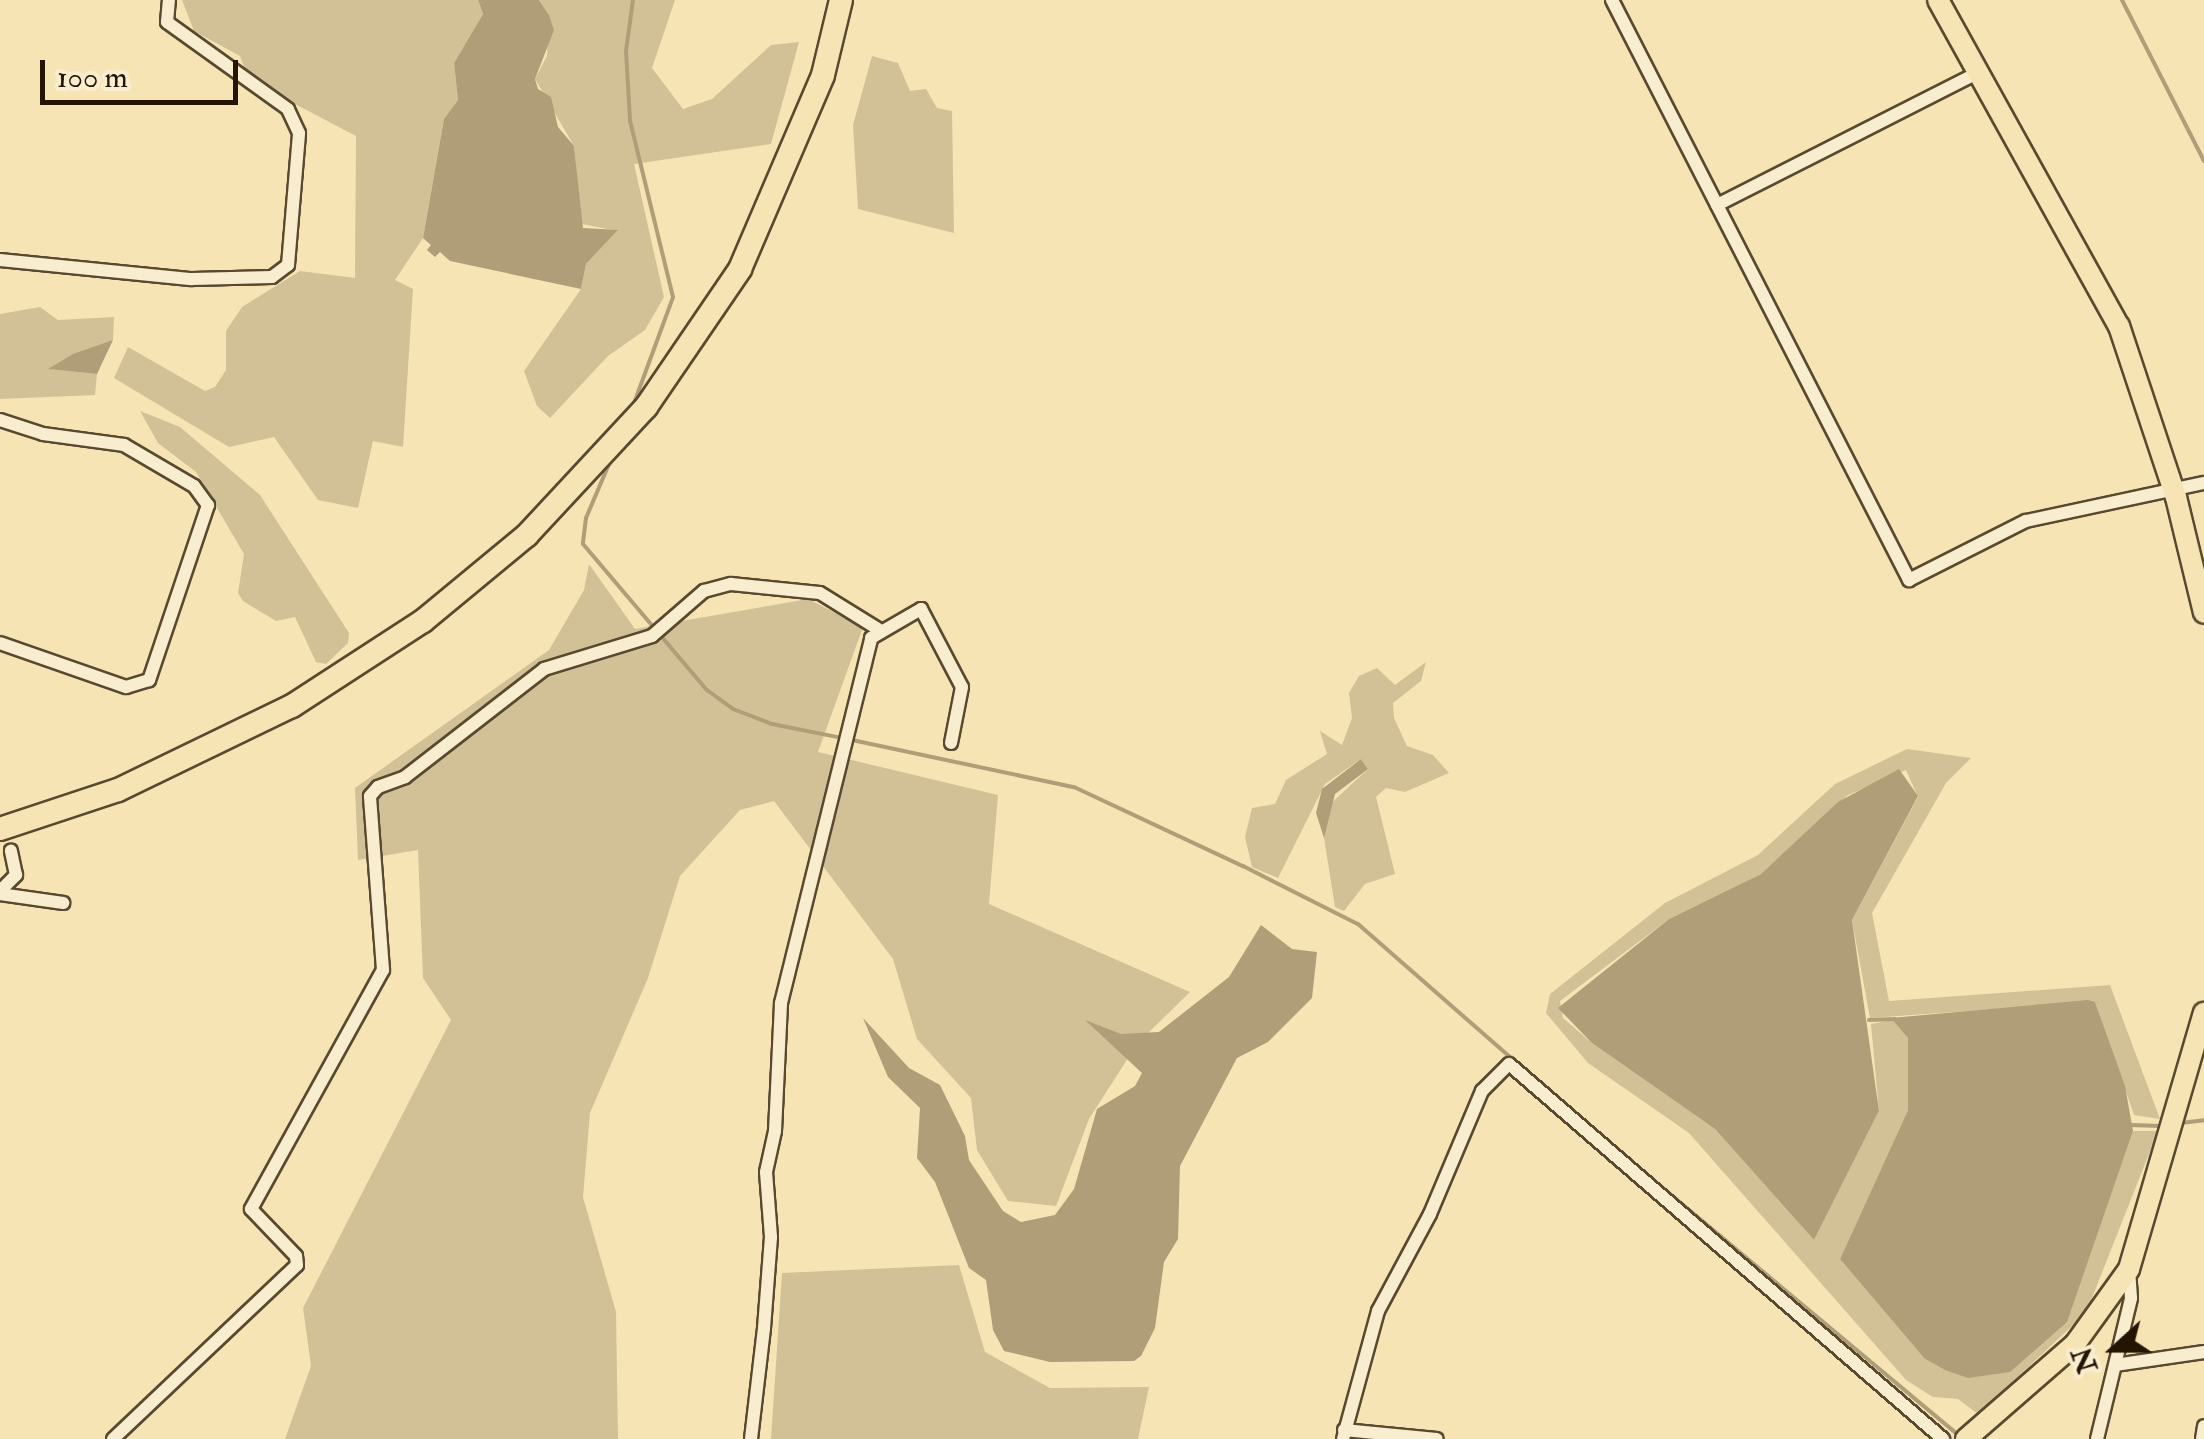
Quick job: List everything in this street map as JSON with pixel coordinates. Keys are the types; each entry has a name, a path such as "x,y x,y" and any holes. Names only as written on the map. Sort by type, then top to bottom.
{"highway":[{"path":"0,829 118,790 292,706 423,621 527,535 646,407 740,268 816,93 841,0"}],"main road":[{"path":"1938,0 2119,326 2174,490 2204,613"},
{"path":"1966,1439 2076,1344 2129,1269 2204,1014"}],"street":[{"path":"0,260 192,278 272,276 288,265 299,133 288,109 167,22 169,0"},
{"path":"1612,0 1909,580 2026,521 2204,483"},
{"path":"1717,205 1978,72"},
{"path":"0,420 42,434 124,445 194,486 208,505 149,680 126,687 0,643"},
{"path":"114,1439 297,1265 296,1256 251,1209 384,970 370,796 378,787 405,777 544,669 652,636 704,592 731,584 820,593 878,630"},
{"path":"751,1439 764,1328 766,1172 776,1131 780,1003 850,710 878,630 921,610 962,687 951,743"},
{"path":"0,893 16,875 12,852"},
{"path":"0,893 64,902"},
{"path":"1437,1439 1343,1435 1378,1311 1430,1214 1482,1091 1508,1064 1943,1439"},
{"path":"2097,1439 2132,1298 2129,1269"},
{"path":"2116,1365 2204,1352"},
{"path":"2202,1439 2204,1426"}],"shaded area":[{"path":"182,0 478,0 483,14 454,63 458,100 444,119 423,238 395,280 413,289 403,447 373,441 358,508 318,500 274,437 229,447 114,378 128,347 205,391 215,387 226,370 226,331 242,307 300,271 355,278 356,136 249,80 240,56 194,31"},
{"path":"478,0 539,0 549,15 554,30 535,79 538,89 551,97 558,127 574,146 583,228 618,230 586,264 581,289 450,261 440,252 435,257 427,250 431,245 423,238 444,119 458,100 454,63 483,14"},
{"path":"539,0 675,0 652,68 683,109 712,99 771,45 799,42 771,144 634,164 664,297 645,330 608,356 550,418 537,406 524,371 581,289 586,264 617,231 582,224 574,146 535,79 547,56 549,15"},
{"path":"872,56 898,63 910,91 926,89 937,108 952,111 954,233 858,209 853,125"},
{"path":"40,307 58,320 114,317 113,340 49,369 97,374 95,395 0,399 0,314"},
{"path":"113,340 97,374 48,369 73,354"},
{"path":"140,411 180,427 260,495 349,633 348,643 326,664 316,662 295,617 276,621 243,601 238,593 244,554 196,472 158,443"},
{"path":"589,564 635,629 808,599 863,627 818,752 998,795 989,904 1190,992 1137,1044 1089,1119 1056,1206 1008,1201 977,1150 971,1098 917,1039 893,959 774,801 740,810 680,876 648,978 590,1113 583,1197 616,1312 618,1439 285,1439 311,1366 303,1308 451,1020 423,978 418,850 358,860 355,788 549,650 584,590"},
{"path":"1426,662 1421,681 1393,703 1394,718 1407,746 1433,755 1449,773 1405,792 1386,788 1376,797 1395,874 1365,884 1344,911 1335,907 1324,838 1327,807 1368,769 1361,759 1325,784 1278,878 1252,867 1245,837 1252,808 1275,804 1286,780 1327,754 1320,731 1342,745 1352,718 1349,693 1359,676 1377,668 1395,685"},
{"path":"1907,749 1971,758 1946,783 1872,913 1889,1001 2110,985 2160,1119 2134,1115 2095,1002 1870,1018 1852,920 1918,797 1906,770 1848,795 1761,874 1669,919 1560,1001 1563,1018 1592,1043 1715,1129 1814,1240 1879,1111 1871,1024 1892,1020 1902,1027 1908,1038 1908,1110 1840,1259 1924,1358 2100,1224 2133,1131 2158,1131 2086,1313 1978,1414 1958,1399 1933,1397 1906,1380 1689,1133 1588,1063 1546,1013 1550,994 1665,903 1758,855 1835,784"},
{"path":"1361,759 1368,769 1335,794 1324,838 1316,813 1322,789"},
{"path":"1899,769 1918,796 1852,920 1879,1111 1814,1240 1715,1129 1592,1043 1558,1008 1669,919 1761,874 1838,802"},
{"path":"1261,925 1292,949 1317,952 1312,998 1268,1042 1237,1058 1180,1166 1178,1239 1164,1262 1155,1328 1141,1356 1134,1361 1050,1362 1004,1351 993,1330 986,1280 969,1268 935,1182 917,1158 920,1108 888,1077 863,1018 909,1068 940,1085 965,1136 969,1160 1003,1211 1021,1222 1055,1215 1074,1189 1097,1109 1135,1086 1142,1073 1085,1020 1121,1034 1159,1032 1229,977"},
{"path":"2095,1002 2125,1086 2133,1131 2067,1322 2010,1372 1968,1378 1945,1370 1924,1358 1840,1259 1908,1110 1908,1038 1891,1018"},
{"path":"959,1265 985,1352 1050,1388 1149,1387 1138,1439 771,1439 782,1273"}],"waterway":[{"path":"633,0 626,51 630,120 673,297 633,406"},
{"path":"2122,0 2204,161"},
{"path":"612,457 586,518 583,544 707,690 733,709 772,724 842,738"},
{"path":"852,740 1074,787 1243,866 1358,924 1510,1057"},
{"path":"1869,1020 1895,1019"},
{"path":"2181,1123 2204,1120"},
{"path":"2131,1125 2160,1126"},
{"path":"1633,1163 1959,1436"}]}
